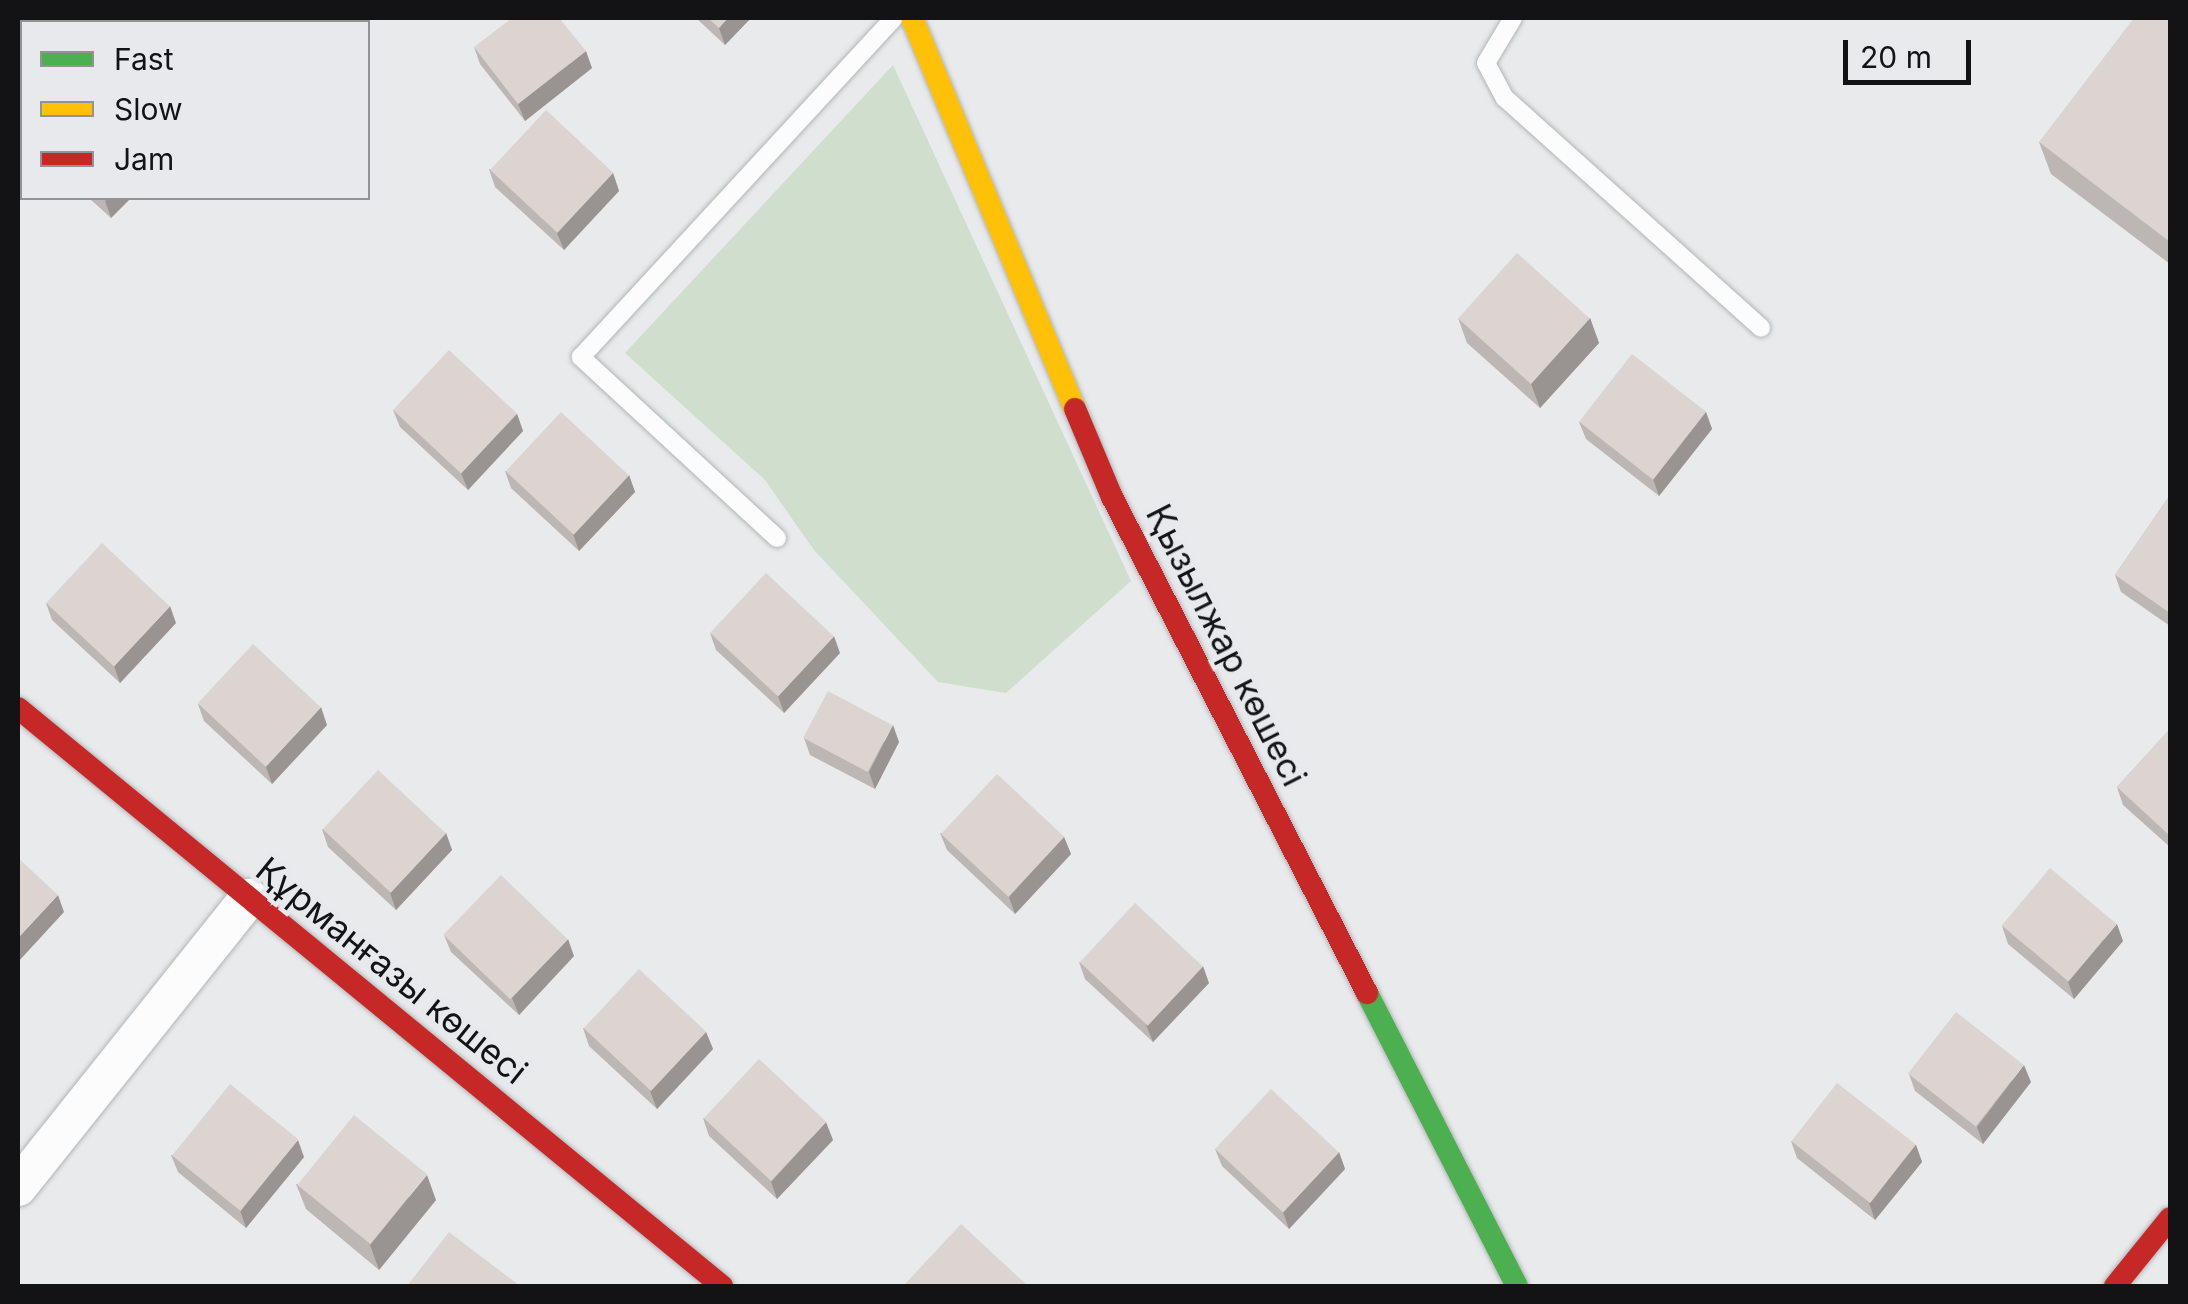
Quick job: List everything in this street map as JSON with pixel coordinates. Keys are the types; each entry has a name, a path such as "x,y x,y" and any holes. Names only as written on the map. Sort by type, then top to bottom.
{"street":[{"name":"Қызылжар көшесі","path":"912,18 1112,498 1518,1286"},
{"name":"Құрманғазы көшесі","path":"18,708 722,1286"},
{"path":"18,1187 249,898"},
{"path":"2115,1286 2170,1218"}],"lane":[{"path":"777,538 581,356 894,18"},
{"path":"1513,18 1486,63 1505,98 1761,328"}],"green space":[{"path":"893,65 1131,581 1006,693 938,682 814,550 765,480 625,353"}],"building":[{"path":"147,18 266,18 266,20"},
{"path":"512,18 559,18 586,51 518,104 474,47"},
{"path":"708,18 728,18 719,28"},
{"path":"2134,18 2170,18 2170,242 2039,142"},
{"path":"546,110 613,173 557,233 490,170"},
{"path":"1517,253 1590,319 1531,384 1458,318"},
{"path":"449,350 517,413 461,473 393,410"},
{"path":"1632,354 1706,412 1653,480 1579,422"},
{"path":"561,412 629,475 574,535 506,471"},
{"path":"2170,495 2170,613 2115,575"},
{"path":"102,543 170,606 114,666 46,603"},
{"path":"766,573 834,636 778,696 710,633"},
{"path":"253,644 321,707 266,767 198,703"},
{"path":"828,691 892,725 868,772 803,738"},
{"path":"2170,729 2170,836 2117,787"},
{"path":"378,770 446,833 391,893 323,829"},
{"path":"997,774 1064,837 1008,897 941,834"},
{"path":"18,858 58,895 18,938"},
{"path":"2050,868 2117,924 2068,981 2002,925"},
{"path":"501,875 568,940 510,999 443,935"},
{"path":"1135,903 1203,966 1148,1026 1080,962"},
{"path":"639,969 706,1032 651,1091 584,1028"},
{"path":"1956,1012 2024,1065 1976,1126 1908,1073"},
{"path":"759,1059 826,1122 771,1181 704,1118"},
{"path":"1837,1083 1916,1145 1870,1203 1791,1141"},
{"path":"230,1084 298,1139 240,1211 172,1155"},
{"path":"1271,1089 1339,1152 1283,1212 1215,1149"},
{"path":"354,1115 427,1174 370,1244 297,1185"},
{"path":"961,1224 1028,1286 905,1284"},
{"path":"449,1232 520,1286 407,1286"}],"traffic: fast":[{"path":"1367,993 1517,1286"}],"traffic: slow":[{"path":"912,18 1075,409"}],"traffic: jam":[{"path":"1075,409 1112,497 1367,993"},
{"path":"18,708 722,1286"},
{"path":"2115,1286 2170,1218"}]}
